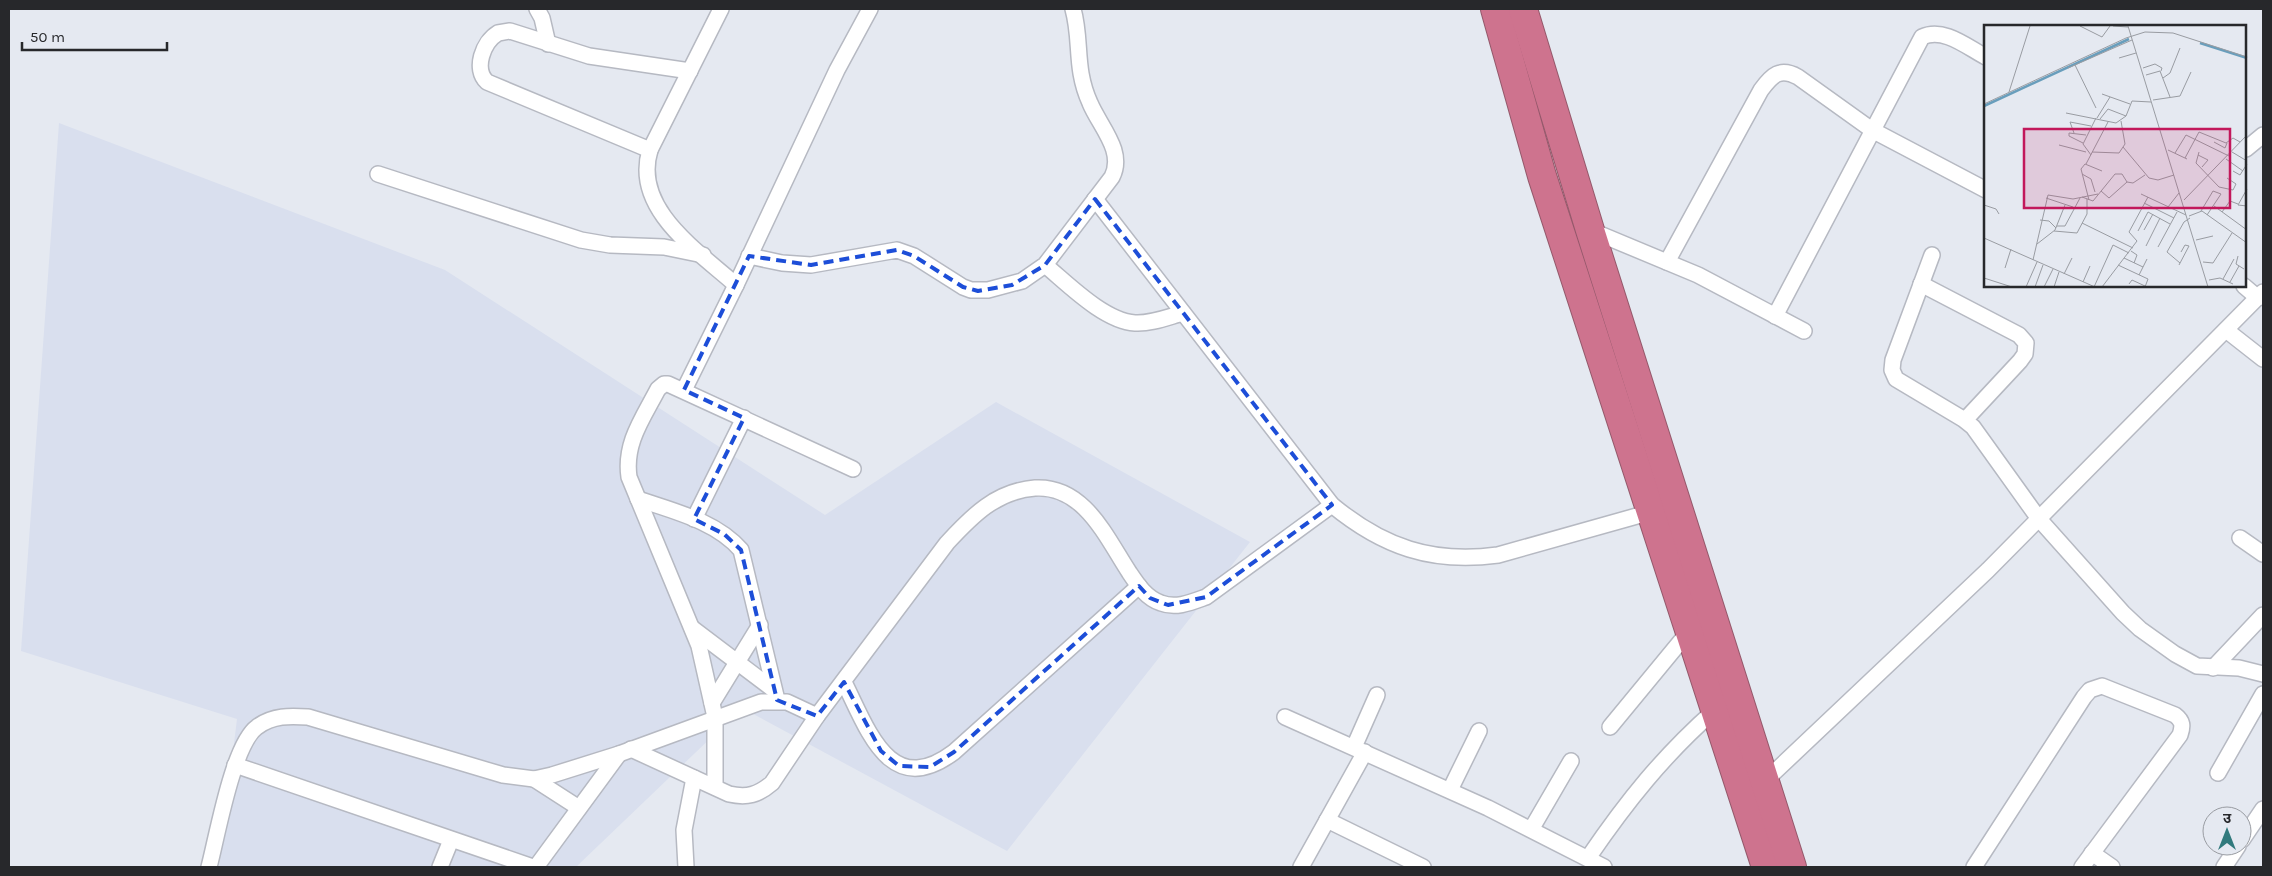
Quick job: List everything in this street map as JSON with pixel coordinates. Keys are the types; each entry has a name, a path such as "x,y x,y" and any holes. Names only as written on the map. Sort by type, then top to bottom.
{"highway":[{"path":"1495,9 1542,176 1766,867"},
{"path":"1523,9 1590,230 1792,867"}],"street":[{"path":"537,9 542,18 548,44"},
{"path":"721,9 650,150 646,163 646,174 656,206 669,223 736,285"},
{"path":"684,390 736,285 836,70 870,9"},
{"path":"749,256 782,263 811,265 897,250 914,256 963,287 978,291 1012,285 1030,277 1045,265 1112,177 1117,159 1090,105 1080,75 1072,9"},
{"path":"650,150 494,85 483,78 480,68 488,43 498,33 510,31 589,56 690,71"},
{"path":"1775,316 1922,37 1936,33 1948,36 1984,56"},
{"path":"1667,262 1761,90 1774,74 1780,72 1792,73 1872,130 1984,189"},
{"path":"2247,148 2263,135"},
{"path":"378,174 589,242 610,245 664,247 703,255"},
{"path":"1095,199 1332,505 1356,524 1380,538 1414,552 1445,558 1473,559 1498,555 1651,512"},
{"path":"1590,230 1698,275 1804,331"},
{"path":"1932,255 1893,360 1892,374 1902,384 1965,420 1978,434 2039,519 2123,613 2140,629 2190,662 2213,668 2239,668 2263,674"},
{"path":"1045,265 1100,309 1123,321 1145,322 1184,313"},
{"path":"1921,284 2019,335 2026,343 2025,354 1965,420"},
{"path":"1765,782 1988,570 2261,295 2247,288"},
{"path":"2226,330 2263,359"},
{"path":"715,787 714,710 704,661 628,471 628,454 631,443 660,386 668,384 853,469"},
{"path":"694,519 744,418"},
{"path":"625,752 741,796 762,791 772,783 817,716 947,543 969,519 1003,494 1020,489 1042,488 1059,491 1078,501 1093,517 1139,586 1150,598 1168,605 1192,602 1206,597 1332,505"},
{"path":"638,499 694,519 724,534 741,550 775,695"},
{"path":"2240,538 2263,554"},
{"path":"844,682 868,730 890,761 908,769 930,767 954,752 1139,586"},
{"path":"2213,668 2263,615"},
{"path":"714,710 737,663 760,625"},
{"path":"691,627 775,695 817,716"},
{"path":"1610,727 1690,630"},
{"path":"1974,867 2084,698 2090,690 2102,686 2175,716 2179,718 2182,726 2180,735 2082,867"},
{"path":"1301,867 1327,820 1360,750 1377,694"},
{"path":"2218,773 2263,694"},
{"path":"209,867 235,765 248,736 256,727 270,719 286,716 308,717 502,775 534,778 625,752 714,710 752,704 775,695"},
{"path":"1588,858 1620,811 1654,769 1715,710"},
{"path":"1285,717 1532,828 1604,867"},
{"path":"1450,790 1479,731"},
{"path":"235,765 535,867 579,808 625,752"},
{"path":"1532,828 1571,762"},
{"path":"534,778 579,808"},
{"path":"686,867 684,830 694,778"},
{"path":"2252,825 2263,809"},
{"path":"1327,820 1423,867"},
{"path":"440,867 451,840"},
{"path":"2092,853 2112,867"},
{"path":"2224,867 2231,856"}],"highlighted area":[{"path":"1095,199 1332,505 1206,597 1168,605 1150,598 1139,586 954,752 930,767 899,766 881,751 844,682 817,716 777,700 741,550 724,534 694,519 744,418 684,390 749,256 811,265 897,250 914,256 963,287 978,291 1012,285 1045,265"}],"shaded area":[{"path":"59,123 445,270 825,515 996,402 1250,542 1007,851 742,708 576,867 219,867 237,719 21,651"}]}
